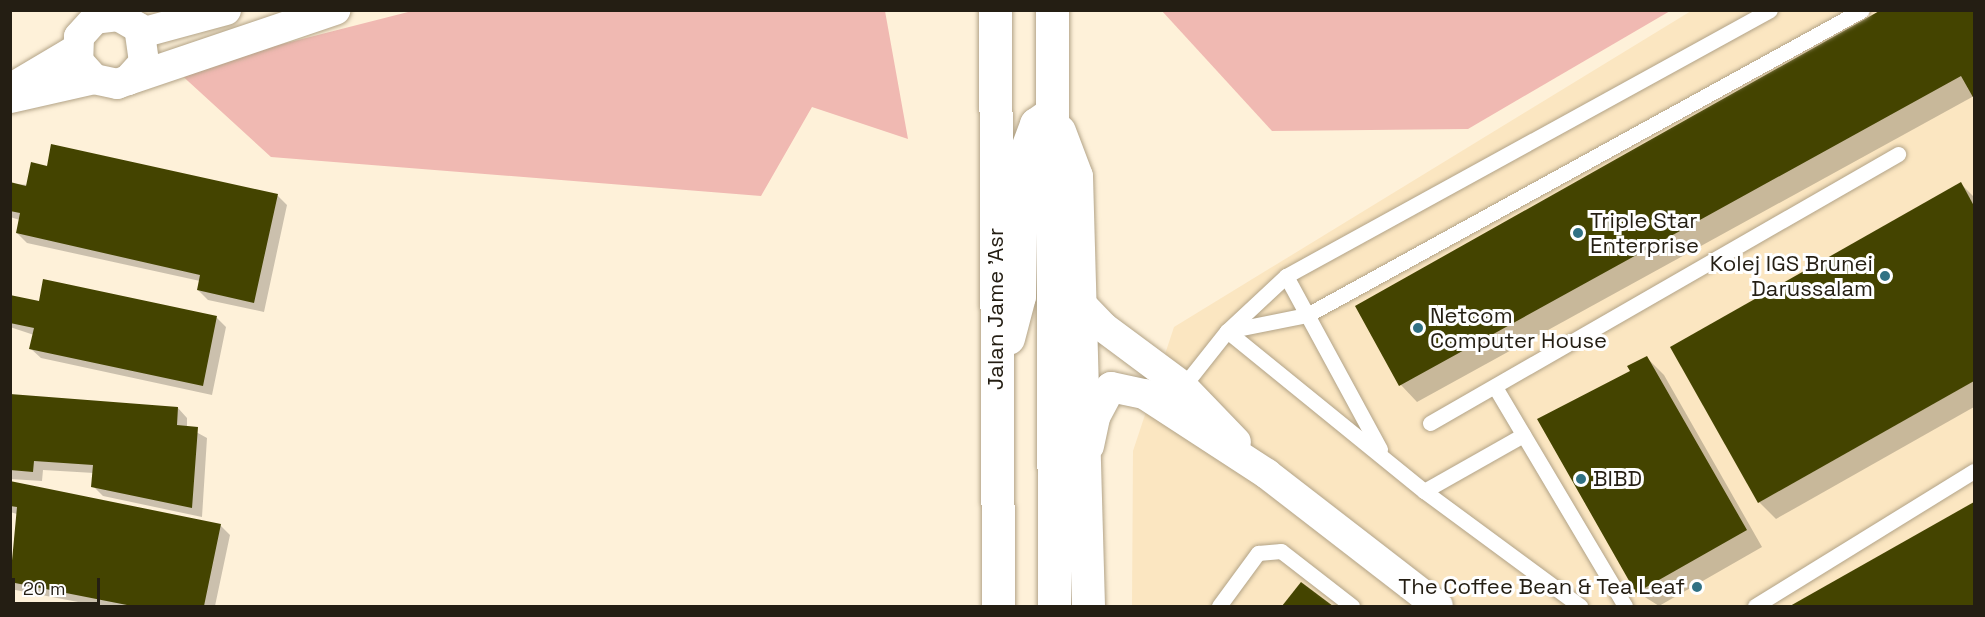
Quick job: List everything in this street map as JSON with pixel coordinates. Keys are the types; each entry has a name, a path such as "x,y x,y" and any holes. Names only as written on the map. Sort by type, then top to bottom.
{"main road":[{"path":"978,10 995,92"},
{"name":"Jalan Jame 'Asr","path":"995,10 998,606"},
{"path":"1052,10 1054,606"},
{"path":"1052,113 1076,176 1086,458 1088,606"},
{"path":"997,385 1019,296 1021,164 1036,124 1052,113"}],"street":[{"path":"183,10 223,12"},
{"path":"10,98 94,79 128,80 335,10"},
{"path":"141,33 223,12"},
{"path":"94,79 78,61 77,49 86,27 100,14 118,16 141,33 144,62 128,80"},
{"path":"10,89 77,49"},
{"path":"1079,302 1103,327 1181,385 1267,474"},
{"path":"1086,458 1095,417 1112,387 1144,394 1182,422 1267,474 1438,606"}],"lane":[{"path":"1182,422 1181,385 1227,331 1286,276 1770,10"},
{"path":"1227,331 1307,315 1862,10"},
{"path":"1430,423 1898,154"},
{"path":"1286,276 1384,457"},
{"path":"1227,331 1425,491 1580,606"},
{"path":"1495,387 1625,606"},
{"path":"1425,491 1523,435"},
{"path":"1755,606 1974,471"},
{"path":"1219,606 1258,553 1281,551 1352,606"}],"shaded area":[{"path":"412,11 885,11 908,139 812,107 761,196 271,157 177,71"},
{"path":"1162,11 1670,11 1468,129 1272,131"},
{"path":"1691,11 1974,11 1974,606 1132,606 1133,451 1174,327"}],"building":[{"path":"1881,10 1974,10 1974,99 1961,76 1399,386 1355,306"},
{"path":"51,144 278,194 254,303 197,290 200,275 16,233 20,213 10,211 10,182 26,186 31,162 47,166"},
{"name":"Kolej IGS Brunei Darussalam","path":"1961,182 1974,206 1974,381 1758,503 1670,347"},
{"path":"43,279 217,316 203,386 29,349 34,328 10,323 10,295 39,301"},
{"path":"1647,356 1747,530 1636,593 1537,419 1630,371 1627,366"},
{"path":"10,394 178,407 177,425 198,427 192,508 91,487 93,465 34,461 33,472 10,470"},
{"path":"10,481 221,524 204,606 132,606 10,582 17,507 10,506"},
{"path":"1974,502 1974,606 1790,606"},
{"path":"1301,582 1333,606 1282,606"}],"place":[{"name":"Triple Star Enterprise","path":"1578,233"},
{"name":"Kolej IGS Brunei Darussalam","path":"1885,276"},
{"name":"Netcom Computer House","path":"1418,328"},
{"name":"BIBD","path":"1581,479"},
{"name":"The Coffee Bean & Tea Leaf","path":"1697,587"}]}
